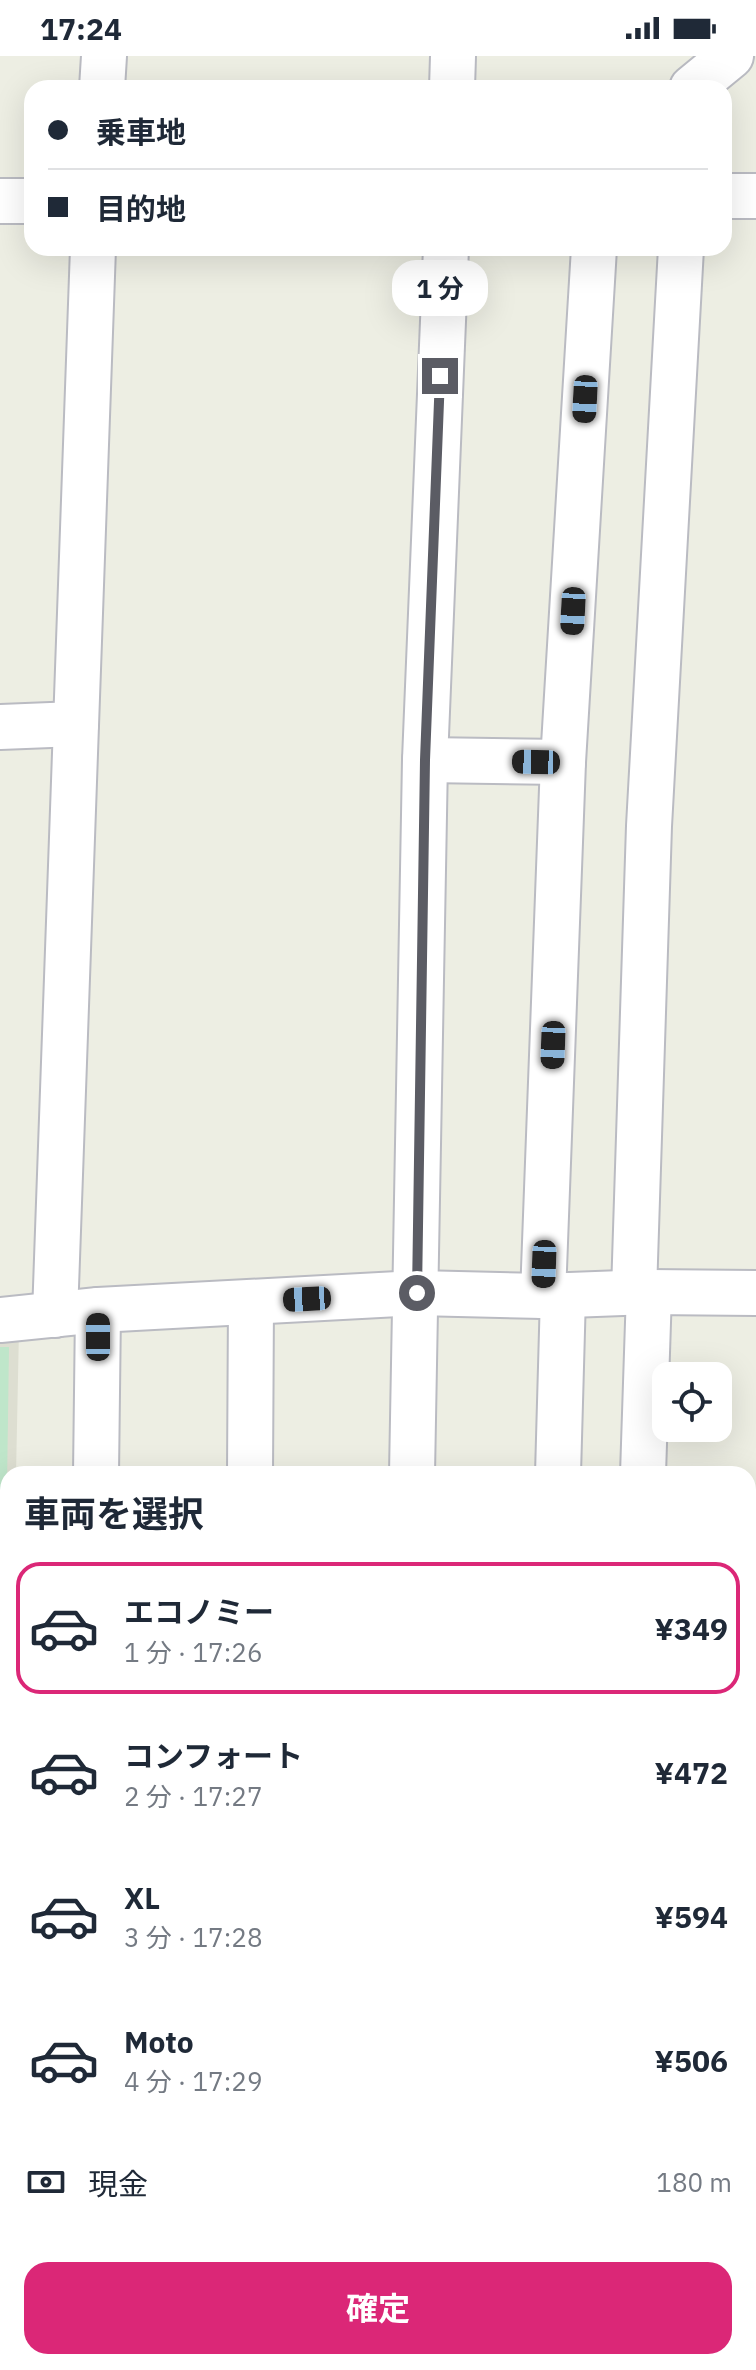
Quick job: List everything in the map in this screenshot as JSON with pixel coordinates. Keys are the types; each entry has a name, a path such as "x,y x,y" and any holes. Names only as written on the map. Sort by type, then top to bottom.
{"street":[{"path":"102,80 104,56"},
{"path":"452,80 453,56"},
{"path":"702,80 731,56"},
{"path":"732,196 756,196"},
{"path":"0,201 24,201"},
{"path":"55,1315 93,256"},
{"path":"412,1466 425,760 446,256"},
{"path":"558,1466 553,1296 563,762 594,256"},
{"path":"643,1466 641,1292 649,826 681,256"},
{"path":"0,727 76,724"},
{"path":"425,760 563,762"},
{"path":"0,1320 98,1310 417,1293 553,1296 641,1292 756,1293"},
{"path":"250,1466 251,1302"},
{"path":"96,1466 98,1310"}],"shaded area":[{"path":"19,1329 16,1466 0,1466 0,1330"}],"green space":[{"path":"0,1347 9,1347 7,1466 0,1466"}],"route":[{"path":"417,1293 425,760 440,376"}]}
